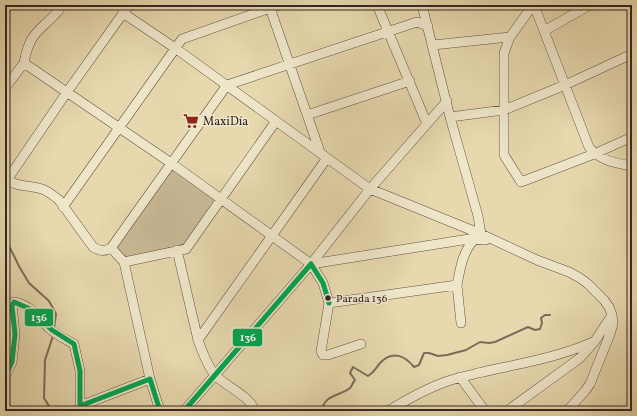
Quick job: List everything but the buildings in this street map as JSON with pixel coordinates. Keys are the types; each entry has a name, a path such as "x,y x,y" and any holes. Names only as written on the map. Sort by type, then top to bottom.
{"street":[{"path":"5,88 24,63 29,42 36,32 60,10 60,5"},
{"path":"129,5 123,9 6,179 12,183 43,190 59,200 93,247 99,251 105,251 111,248 227,85 417,22 428,26"},
{"path":"63,207 182,39 269,7 279,5"},
{"path":"377,5 427,124"},
{"path":"422,5 450,117 478,216 478,237 469,245 466,251 456,284 461,322"},
{"path":"534,5 589,147 594,154 606,160 632,166"},
{"path":"534,5 510,37 504,53 504,155 521,182 594,154 632,137"},
{"path":"544,31 590,5"},
{"path":"269,7 307,116 324,155"},
{"path":"123,9 276,122 370,189 478,237 494,240 580,278 604,300 612,315 613,324 594,376 572,409"},
{"path":"433,45 510,37"},
{"path":"450,117 504,110 565,85 632,54"},
{"path":"24,63 222,198 271,236 311,264 323,283 329,303 321,351 323,355 328,355 361,344"},
{"path":"307,116 410,81"},
{"path":"184,411 311,264 370,189 447,101"},
{"path":"124,262 186,249 276,122"},
{"path":"198,340 271,236 324,155"},
{"path":"311,264 478,237"},
{"path":"111,248 124,262 150,379 160,411"},
{"path":"177,250 202,352 216,375 248,401 253,406 254,411"},
{"path":"329,303 456,284"},
{"path":"5,377 12,362 15,334 12,306 14,302 24,304 32,310 49,329 60,337 74,344 80,371 80,406 150,379"},
{"path":"507,411 580,358 595,341 612,315"},
{"path":"391,410 400,403 446,381 517,364 550,358 595,341"},
{"path":"460,377 485,411"},
{"path":"5,407 6,411"}],"shaded area":[{"path":"170,167 216,200 185,244 128,258 114,248"}],"waterway":[{"path":"5,238 29,283 49,301 56,314 54,328"},
{"path":"322,411 325,402 351,387 355,380 350,373 353,367 368,376 385,358 394,355 403,357 414,367 419,365 424,353 438,356 447,355 466,350 480,342 495,342 528,327 535,330 540,329 542,323 541,318 545,315 550,315"},
{"path":"52,411 44,398 45,360 53,336"}],"transit line":[{"name":"136","path":"311,264 323,283 329,303"},
{"name":"136","path":"184,411 311,264"},
{"name":"136","path":"5,377 12,362 15,334 12,306 14,302 30,309 52,330 74,344 80,371 80,406"},
{"name":"136","path":"150,379 160,411"},
{"name":"136","path":"80,406 150,379"}],"place":[{"name":"MaxiDía","path":"191,121"},
{"name":"Parada 136","path":"328,298"}]}
